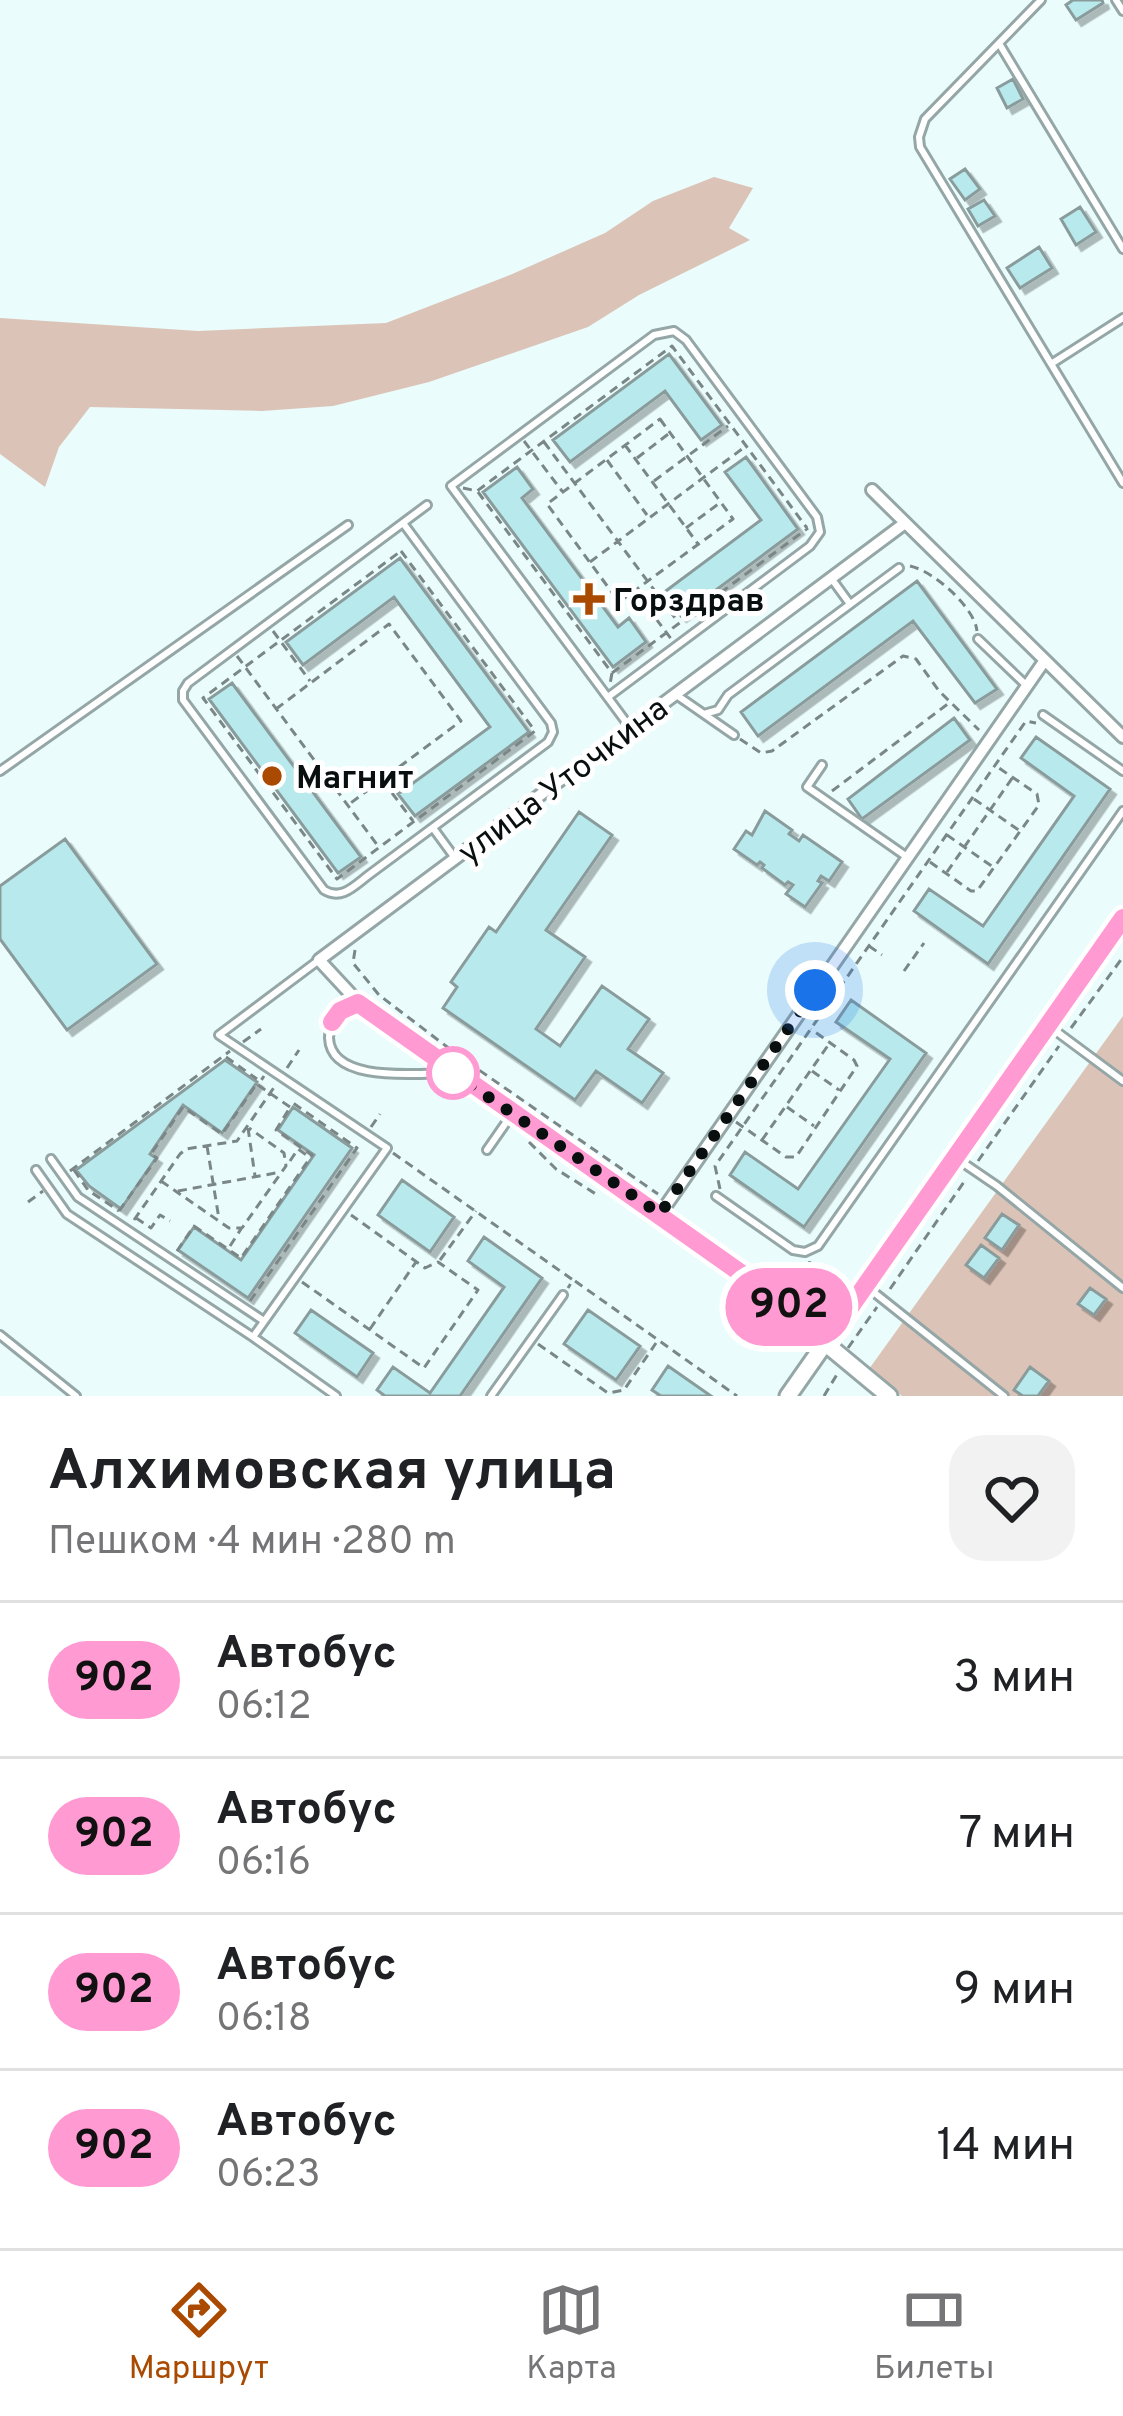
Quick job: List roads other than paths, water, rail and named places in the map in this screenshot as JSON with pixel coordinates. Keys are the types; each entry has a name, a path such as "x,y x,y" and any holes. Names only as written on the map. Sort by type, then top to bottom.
{"main road":[{"path":"788,1396 1123,918"},
{"path":"828,1340 889,1396"}],"street":[{"path":"872,490 1123,737"},
{"name":"улица Уточкина","path":"319,959 905,523"},
{"path":"660,1214 1045,660"},
{"path":"319,959 358,1003 660,1214 828,1340"}],"lane":[{"path":"1041,0 925,119 920,147 1123,483"},
{"path":"1116,0 1123,11"},
{"path":"1000,45 1123,249"},
{"path":"1051,364 1123,318"},
{"path":"608,697 811,546 820,532 817,517 686,340 668,330 654,335 451,486 630,728"},
{"path":"403,524 553,729 548,742 344,893 334,895 324,890 182,696 188,683 427,505"},
{"path":"0,771 348,526"},
{"path":"704,714 718,710 728,695 899,568"},
{"path":"831,578 850,604"},
{"path":"978,639 1027,686"},
{"path":"675,694 734,735"},
{"path":"1043,715 1123,772"},
{"path":"822,765 807,788 908,857"},
{"path":"716,1196 794,1250 818,1246 1123,811"},
{"path":"433,828 455,858"},
{"name":"улица Уточкина","path":"264,1322 387,1148 219,1035 319,959"},
{"path":"358,1003 340,1011 332,1022 329,1041 334,1056 349,1068 453,1073"},
{"path":"1048,1025 1123,1081"},
{"path":"487,1150 512,1114"},
{"path":"956,1158 1123,1288"},
{"path":"51,1159 78,1197 264,1322 253,1337"},
{"path":"36,1170 67,1214 336,1396"},
{"path":"866,1286 1004,1396"},
{"path":"491,1396 562,1295"},
{"path":"0,1335 76,1396"}],"place":[{"name":"Горздрав","path":"589,599"},
{"name":"Магнит","path":"272,776"}]}
